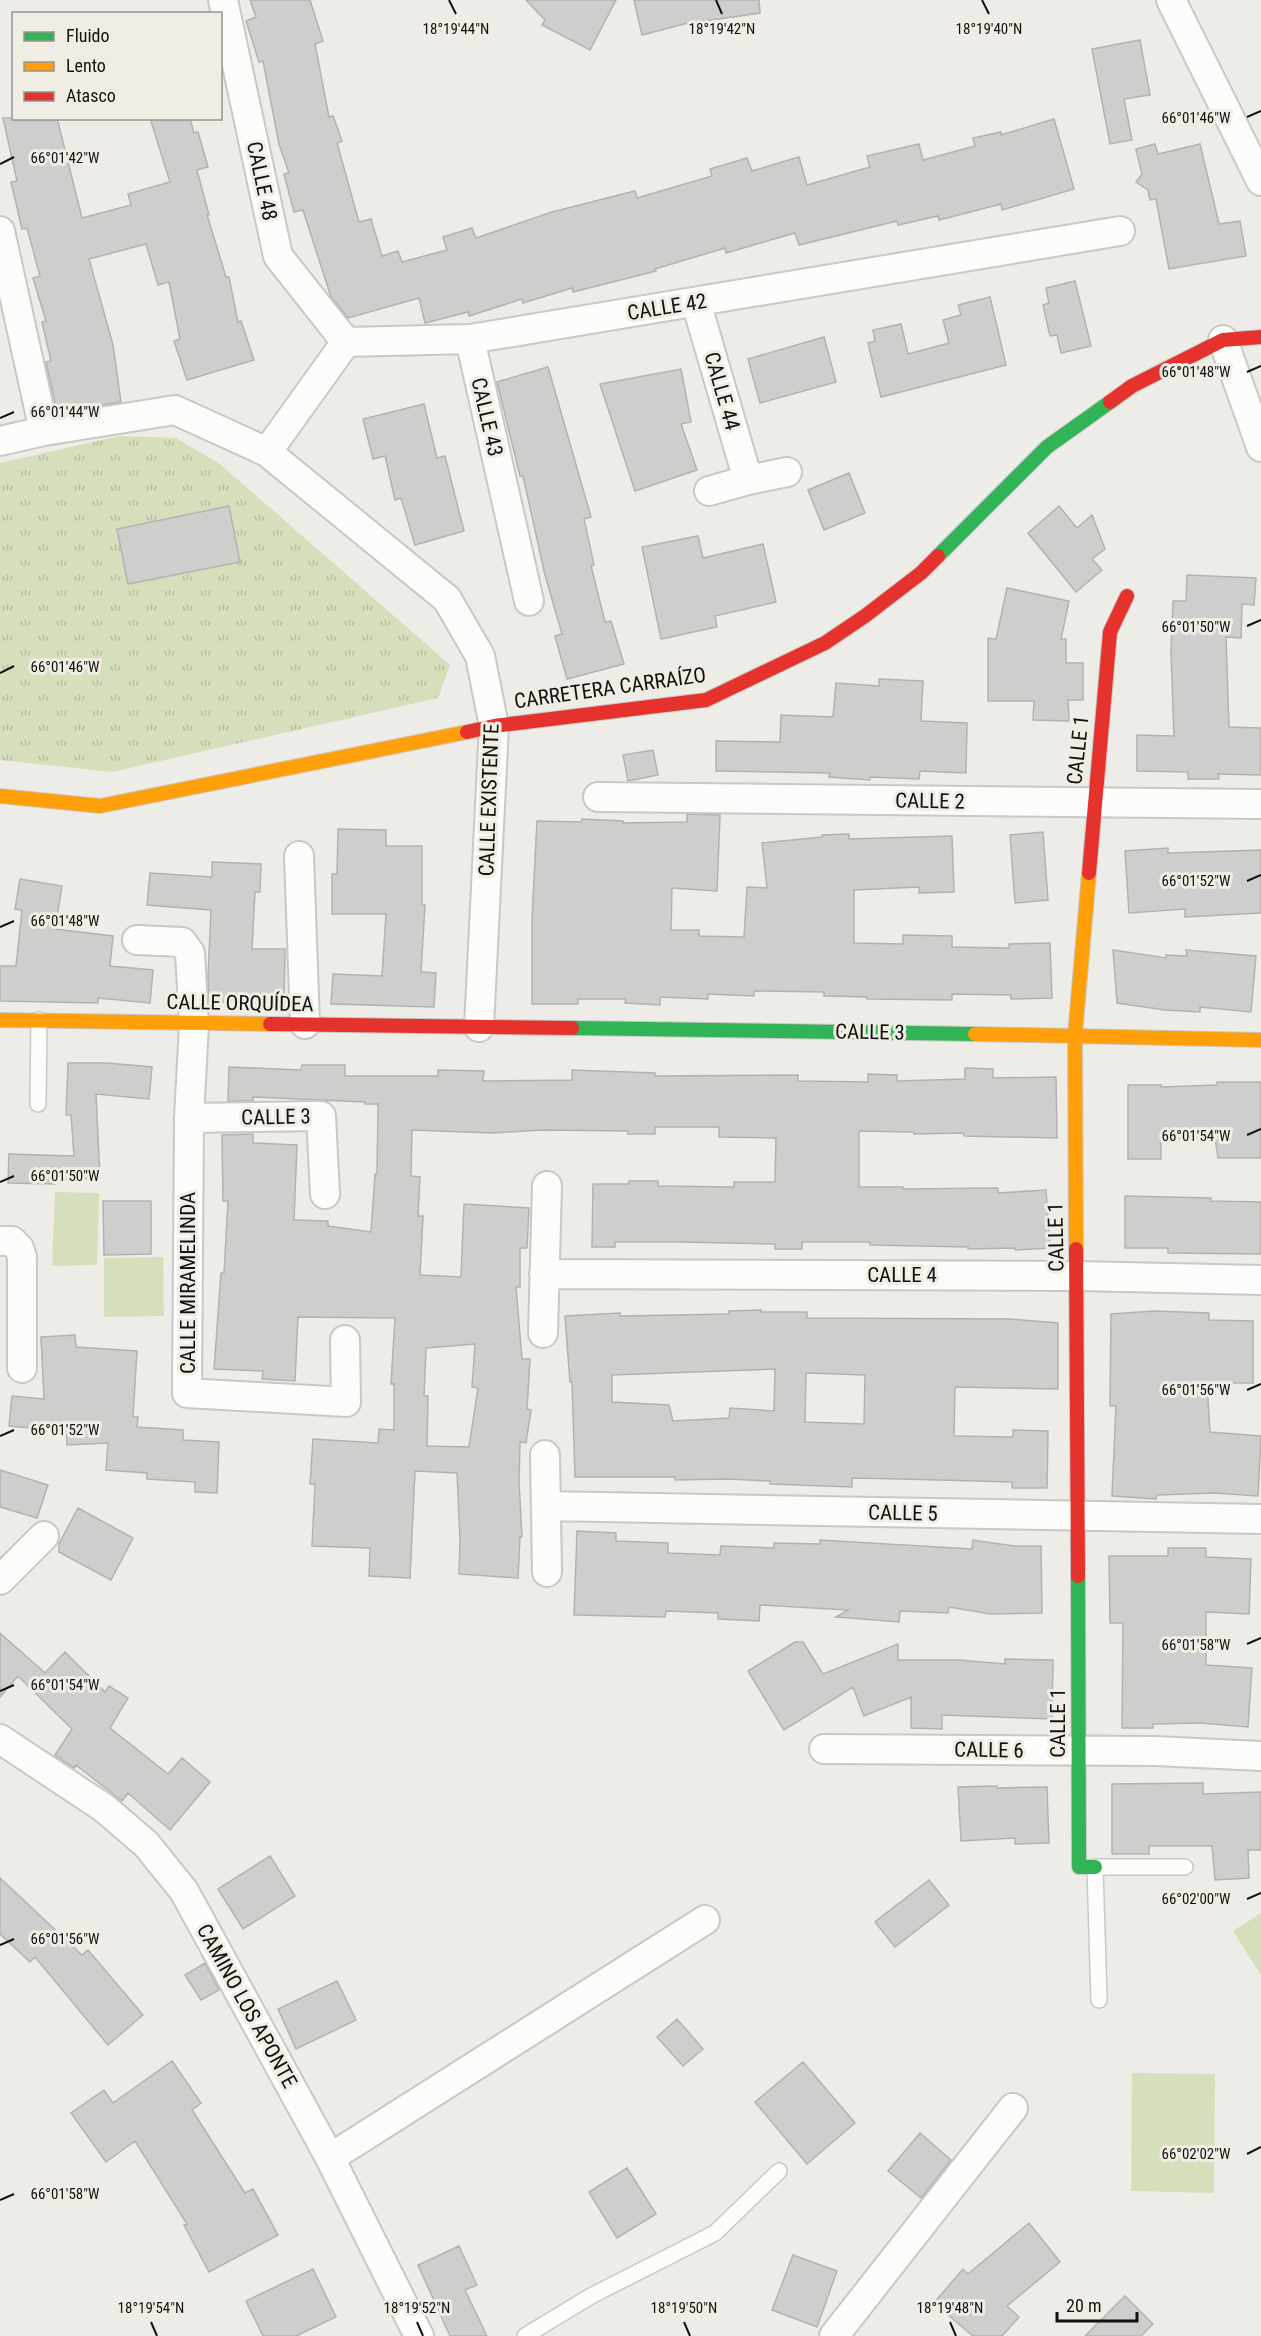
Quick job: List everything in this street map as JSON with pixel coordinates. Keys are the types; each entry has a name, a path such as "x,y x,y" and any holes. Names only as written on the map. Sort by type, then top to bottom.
{"street":[{"name":"CALLE 48","path":"223,0 278,256 346,342"},
{"path":"1171,0 1261,181"},
{"path":"0,231 44,431"},
{"name":"CALLE 42","path":"346,342 470,339 1120,231"},
{"name":"CALLE 44","path":"696,302 748,480"},
{"name":"CARRETERA CARRAÍZO","path":"0,796 100,806 494,726 706,700 825,643 921,573 1047,447 1132,386 1223,340 1261,337"},
{"name":"CALLE 43","path":"470,339 529,601"},
{"path":"1223,340 1261,447"},
{"path":"267,452 346,342"},
{"name":"CALLE EXISTENTE","path":"0,441 44,431 175,410 267,452 447,598 480,656 494,726 479,1027"},
{"path":"709,491 787,472"},
{"name":"CALLE 1","path":"1095,1867 1079,1867 1075,1035 1110,632 1126,596"},
{"name":"CALLE 2","path":"598,797 1261,804"},
{"path":"299,855 305,1024"},
{"name":"CALLE MIRAMELINDA","path":"137,940 182,942 190,953 194,1024 189,1118 187,1393 346,1402 345,1340"},
{"name":"CALLE ORQUÍDEA","path":"0,1020 479,1027"},
{"name":"CALLE 3","path":"479,1027 1075,1035 1261,1040"},
{"name":"CALLE 3","path":"189,1118 321,1116 324,1194"},
{"path":"543,1333 547,1186"},
{"path":"0,1241 12,1241 19,1248 22,1257 22,1368"},
{"name":"CALLE 4","path":"544,1274 1077,1276 1261,1280"},
{"path":"545,1455 547,1572"},
{"name":"CALLE 5","path":"546,1506 1261,1519"},
{"path":"0,1580 44,1536"},
{"name":"CAMINO LOS APONTE","path":"0,1739 104,1808 146,1844 184,1891 330,2158 419,2336"},
{"name":"CALLE 6","path":"824,1749 1079,1751 1261,1756"},
{"path":"330,2158 705,1920"},
{"path":"834,2336 1013,2108"}],"lane":[{"path":"38,1104 39,1020"},
{"path":"1099,2000 1095,1867 1185,1867"},
{"path":"525,2336 591,2296 716,2233 778,2171"}],"green space":[{"path":"119,436 176,438 220,464 450,665 438,698 112,772 0,760 0,463"},
{"path":"55,1192 99,1193 97,1265 52,1266"},
{"path":"163,1257 164,1316 104,1317 104,1258"},
{"path":"1261,1913 1261,1975 1233,1931"},
{"path":"1132,2073 1215,2074 1214,2193 1131,2191"}],"building":[{"path":"250,0 310,0 323,41 315,44 329,117 333,116 342,141 337,143 359,222 371,219 382,256 398,251 402,262 447,250 443,237 472,228 476,238 552,212 635,191 637,198 712,176 710,169 747,158 752,171 799,157 807,185 870,167 867,156 919,144 923,160 975,146 973,138 1001,132 1001,135 1054,119 1074,189 1002,210 1001,204 939,220 938,216 898,225 897,221 799,245 795,233 726,253 725,248 655,269 656,271 573,292 572,288 523,303 522,299 469,316 468,312 425,323 419,298 348,318 331,297 303,210 294,212 284,174 289,173 279,144 263,61 259,62 246,21 256,17"},
{"path":"526,0 616,0 590,50 542,25 545,20"},
{"path":"634,0 759,0 760,13 684,24 642,35"},
{"path":"1140,40 1150,95 1124,99 1132,140 1110,144 1092,49"},
{"path":"3,118 58,120 82,218 131,205 128,194 170,182 151,120 191,120 194,133 198,132 208,167 197,170 209,215 207,215 226,277 229,277 238,322 241,321 254,360 187,380 174,341 180,339 169,282 158,285 146,244 89,259 113,345 121,402 57,412 46,362 51,361 42,322 46,321 33,278 40,276 27,228 22,229 11,182 17,181"},
{"path":"1155,144 1158,154 1200,144 1219,224 1240,221 1246,256 1169,269 1156,199 1150,200 1148,190 1136,182 1142,174 1136,149"},
{"path":"1075,281 1091,346 1061,353 1057,335 1050,336 1043,305 1049,303 1046,288"},
{"path":"990,297 1006,365 881,397 868,343 875,341 873,330 901,324 908,354 949,343 943,320 961,315 958,305"},
{"path":"824,337 836,382 760,403 748,359"},
{"path":"548,367 591,517 584,519 594,565 591,566 605,622 611,621 624,664 567,679 555,636 562,634 497,382"},
{"path":"681,369 691,422 681,424 697,470 635,491 600,384"},
{"path":"424,404 437,458 445,456 464,531 415,545 401,498 395,500 385,456 373,459 363,419"},
{"path":"849,473 865,513 824,530 808,490"},
{"path":"229,506 240,562 128,584 117,529"},
{"path":"1059,506 1077,528 1092,515 1105,549 1092,559 1102,570 1076,592 1028,533"},
{"path":"698,536 703,558 763,544 776,602 715,616 717,627 661,639 642,547"},
{"path":"1187,575 1256,578 1254,605 1242,604 1241,638 1226,637 1229,727 1261,728 1261,775 1218,774 1219,779 1188,779 1188,772 1137,771 1137,735 1174,736 1171,651 1173,601 1186,601"},
{"path":"1007,588 1069,601 1061,639 1066,639 1066,663 1083,663 1083,700 1068,700 1069,721 1033,720 1034,701 988,701 988,638 996,639"},
{"path":"879,679 923,681 921,721 967,723 966,773 920,771 919,779 870,777 870,780 829,777 830,773 716,771 716,741 780,742 781,715 833,717 836,683 879,686"},
{"path":"653,750 658,775 628,781 623,755"},
{"path":"687,814 720,815 717,891 672,888 671,930 699,930 699,936 744,937 747,887 767,888 762,843 849,834 849,839 952,836 954,892 919,893 919,887 854,890 854,943 903,944 903,935 952,936 952,947 1009,948 1009,944 1050,943 1052,998 1011,999 1011,995 952,994 952,1000 867,999 867,997 824,996 824,992 754,991 754,996 708,994 708,999 660,997 660,1005 625,1003 626,999 578,999 578,1004 532,1004 532,919 537,821 581,822 582,819 623,821 623,823 687,822"},
{"path":"338,829 386,830 386,846 422,846 422,905 425,905 421,972 436,973 434,1007 331,1004 333,974 382,976 386,914 332,914 332,874 337,874"},
{"path":"1043,832 1048,900 1015,903 1010,835"},
{"path":"1168,848 1168,853 1261,850 1261,913 1185,917 1185,909 1129,913 1125,851"},
{"path":"212,862 261,864 260,892 255,892 252,949 285,949 284,1002 209,1002 211,910 147,905 150,873 212,877"},
{"path":"20,879 62,886 55,929 113,936 110,966 153,970 150,1003 98,998 98,1003 0,1001 0,966 16,966 22,910 15,909"},
{"path":"1113,950 1166,958 1166,955 1187,956 1186,950 1256,956 1251,1012 1200,1007 1200,1012 1165,1010 1117,1003"},
{"path":"68,1063 107,1063 152,1067 149,1099 96,1094 100,1178 55,1180 55,1184 8,1183 9,1154 74,1156 71,1115 66,1115"},
{"path":"302,1065 345,1065 345,1076 438,1076 438,1070 484,1071 483,1081 572,1080 572,1070 655,1073 655,1076 798,1075 798,1081 868,1082 868,1074 897,1075 897,1081 965,1079 965,1068 993,1069 993,1078 1056,1077 1057,1138 859,1131 859,1187 998,1188 998,1193 1046,1190 1050,1248 968,1249 968,1247 870,1245 870,1242 802,1242 802,1249 775,1249 775,1244 681,1242 615,1242 615,1247 592,1247 593,1184 658,1181 658,1186 734,1187 734,1182 775,1182 776,1138 719,1137 719,1127 655,1127 655,1134 628,1134 628,1131 544,1130 491,1133 412,1130 411,1176 420,1177 418,1216 423,1216 420,1275 461,1277 464,1204 529,1208 527,1248 520,1248 520,1287 516,1287 522,1359 530,1359 527,1409 531,1410 526,1443 520,1442 519,1481 522,1537 520,1537 518,1578 459,1574 457,1473 415,1471 410,1578 369,1576 370,1548 312,1546 315,1484 310,1484 313,1439 378,1443 379,1429 394,1430 394,1384 391,1384 395,1318 298,1317 295,1381 262,1379 263,1371 214,1369 221,1273 224,1273 228,1201 223,1201 222,1135 253,1134 253,1143 297,1145 294,1220 328,1221 328,1226 371,1232 375,1174 377,1174 378,1104 253,1097 253,1101 228,1101 229,1067 301,1070","holes":["475,1344 472,1387 478,1388 469,1447 427,1446 428,1396 424,1396 426,1348"]},
{"path":"1217,1082 1261,1082 1261,1158 1218,1158 1215,1138 1161,1139 1161,1159 1128,1159 1128,1085 1161,1085 1161,1087 1217,1085"},
{"path":"1125,1196 1261,1202 1261,1254 1168,1253 1168,1248 1125,1248"},
{"path":"103,1201 151,1201 151,1254 104,1255"},
{"path":"729,1311 807,1312 807,1318 1009,1319 1058,1323 1058,1389 955,1387 954,1436 1013,1437 1013,1430 1048,1431 1047,1488 1012,1488 1012,1482 901,1479 852,1478 852,1487 770,1484 770,1481 726,1479 675,1480 675,1477 575,1477 572,1382 570,1382 565,1316 620,1313 620,1316 729,1314","holes":["775,1369 774,1411 730,1408 729,1418 673,1421 669,1405 612,1402 612,1375","806,1373 865,1375 864,1424 805,1422"]},
{"path":"1154,1311 1209,1313 1209,1320 1253,1321 1253,1383 1207,1383 1210,1432 1261,1436 1258,1496 1214,1493 1157,1495 1156,1499 1112,1496 1116,1406 1110,1406 1111,1314"},
{"path":"75,1335 76,1347 137,1351 133,1417 138,1417 137,1427 183,1430 183,1440 219,1442 217,1493 195,1492 195,1482 147,1479 147,1473 106,1470 108,1443 67,1445 66,1431 9,1426 12,1396 44,1399 41,1337"},
{"path":"0,1470 48,1485 37,1518 0,1507"},
{"path":"78,1508 133,1538 111,1580 59,1552 59,1544"},
{"path":"577,1531 616,1533 616,1541 668,1543 668,1553 720,1555 721,1546 774,1548 774,1543 820,1544 820,1540 972,1549 973,1540 1014,1546 1041,1546 1042,1613 991,1614 949,1607 948,1613 900,1611 899,1622 836,1617 848,1610 760,1605 759,1621 718,1619 718,1613 666,1611 665,1617 574,1615"},
{"path":"1168,1548 1206,1548 1206,1557 1251,1559 1249,1614 1206,1612 1206,1665 1252,1668 1248,1727 1199,1723 1153,1724 1153,1728 1122,1728 1123,1623 1110,1623 1109,1556 1168,1556"},
{"path":"0,1633 45,1673 65,1652 105,1692 109,1686 128,1698 110,1728 168,1774 182,1758 210,1782 170,1830 128,1793 122,1801 76,1765 74,1768 55,1755 72,1729 18,1676 0,1697"},
{"path":"795,1642 803,1642 823,1674 898,1644 898,1660 959,1660 1005,1664 1005,1659 1053,1660 1052,1719 942,1715 942,1729 911,1728 911,1697 864,1716 853,1687 784,1730 748,1671"},
{"path":"1203,1783 1203,1794 1261,1792 1261,1850 1248,1850 1249,1878 1215,1880 1212,1846 1149,1846 1149,1854 1112,1854 1112,1784"},
{"path":"997,1786 997,1788 1047,1787 1049,1843 1015,1844 1015,1838 961,1841 958,1787"},
{"path":"270,1856 295,1896 243,1929 218,1889"},
{"path":"0,1878 82,1955 88,1950 143,2015 108,2045 35,1957 30,1962 0,1934"},
{"path":"929,1880 949,1905 895,1947 875,1922"},
{"path":"205,1963 219,1990 201,2000 185,1975"},
{"path":"337,1981 356,2020 296,2049 278,2009"},
{"path":"677,2019 703,2049 683,2066 657,2037"},
{"path":"172,2061 201,2103 192,2110 245,2193 253,2189 278,2235 209,2272 184,2225 187,2224 135,2141 106,2162 71,2113 104,2090 113,2103"},
{"path":"803,2062 855,2123 807,2164 755,2102"},
{"path":"920,2133 951,2160 921,2198 888,2171"},
{"path":"627,2168 656,2214 617,2238 589,2192"},
{"path":"1029,2223 1060,2262 1007,2306 1019,2317 1002,2336 973,2336 934,2303 963,2269 968,2274"},
{"path":"459,2246 477,2285 465,2290 487,2336 450,2336 418,2265"},
{"path":"793,2255 837,2271 817,2327 772,2310"},
{"path":"313,2269 336,2317 296,2336 263,2336 246,2301"},
{"path":"1125,2296 1153,2324 1141,2336 1085,2336"}],"traffic: fast":[{"path":"938,556 1047,447 1110,402"},
{"path":"572,1028 975,1034"},
{"path":"1078,1576 1079,1867 1095,1867"}],"traffic: slow":[{"path":"0,796 100,806 467,732"},
{"path":"1076,1249 1075,1035 1089,873"},
{"path":"0,1020 270,1024"},
{"path":"975,1034 1261,1040"}],"traffic: jam":[{"path":"1110,402 1132,386 1223,340 1261,337"},
{"path":"467,732 494,726 706,700 825,643 921,573 938,556"},
{"path":"1089,873 1110,632 1127,596"},
{"path":"270,1024 572,1028"},
{"path":"1076,1249 1078,1576"}]}
